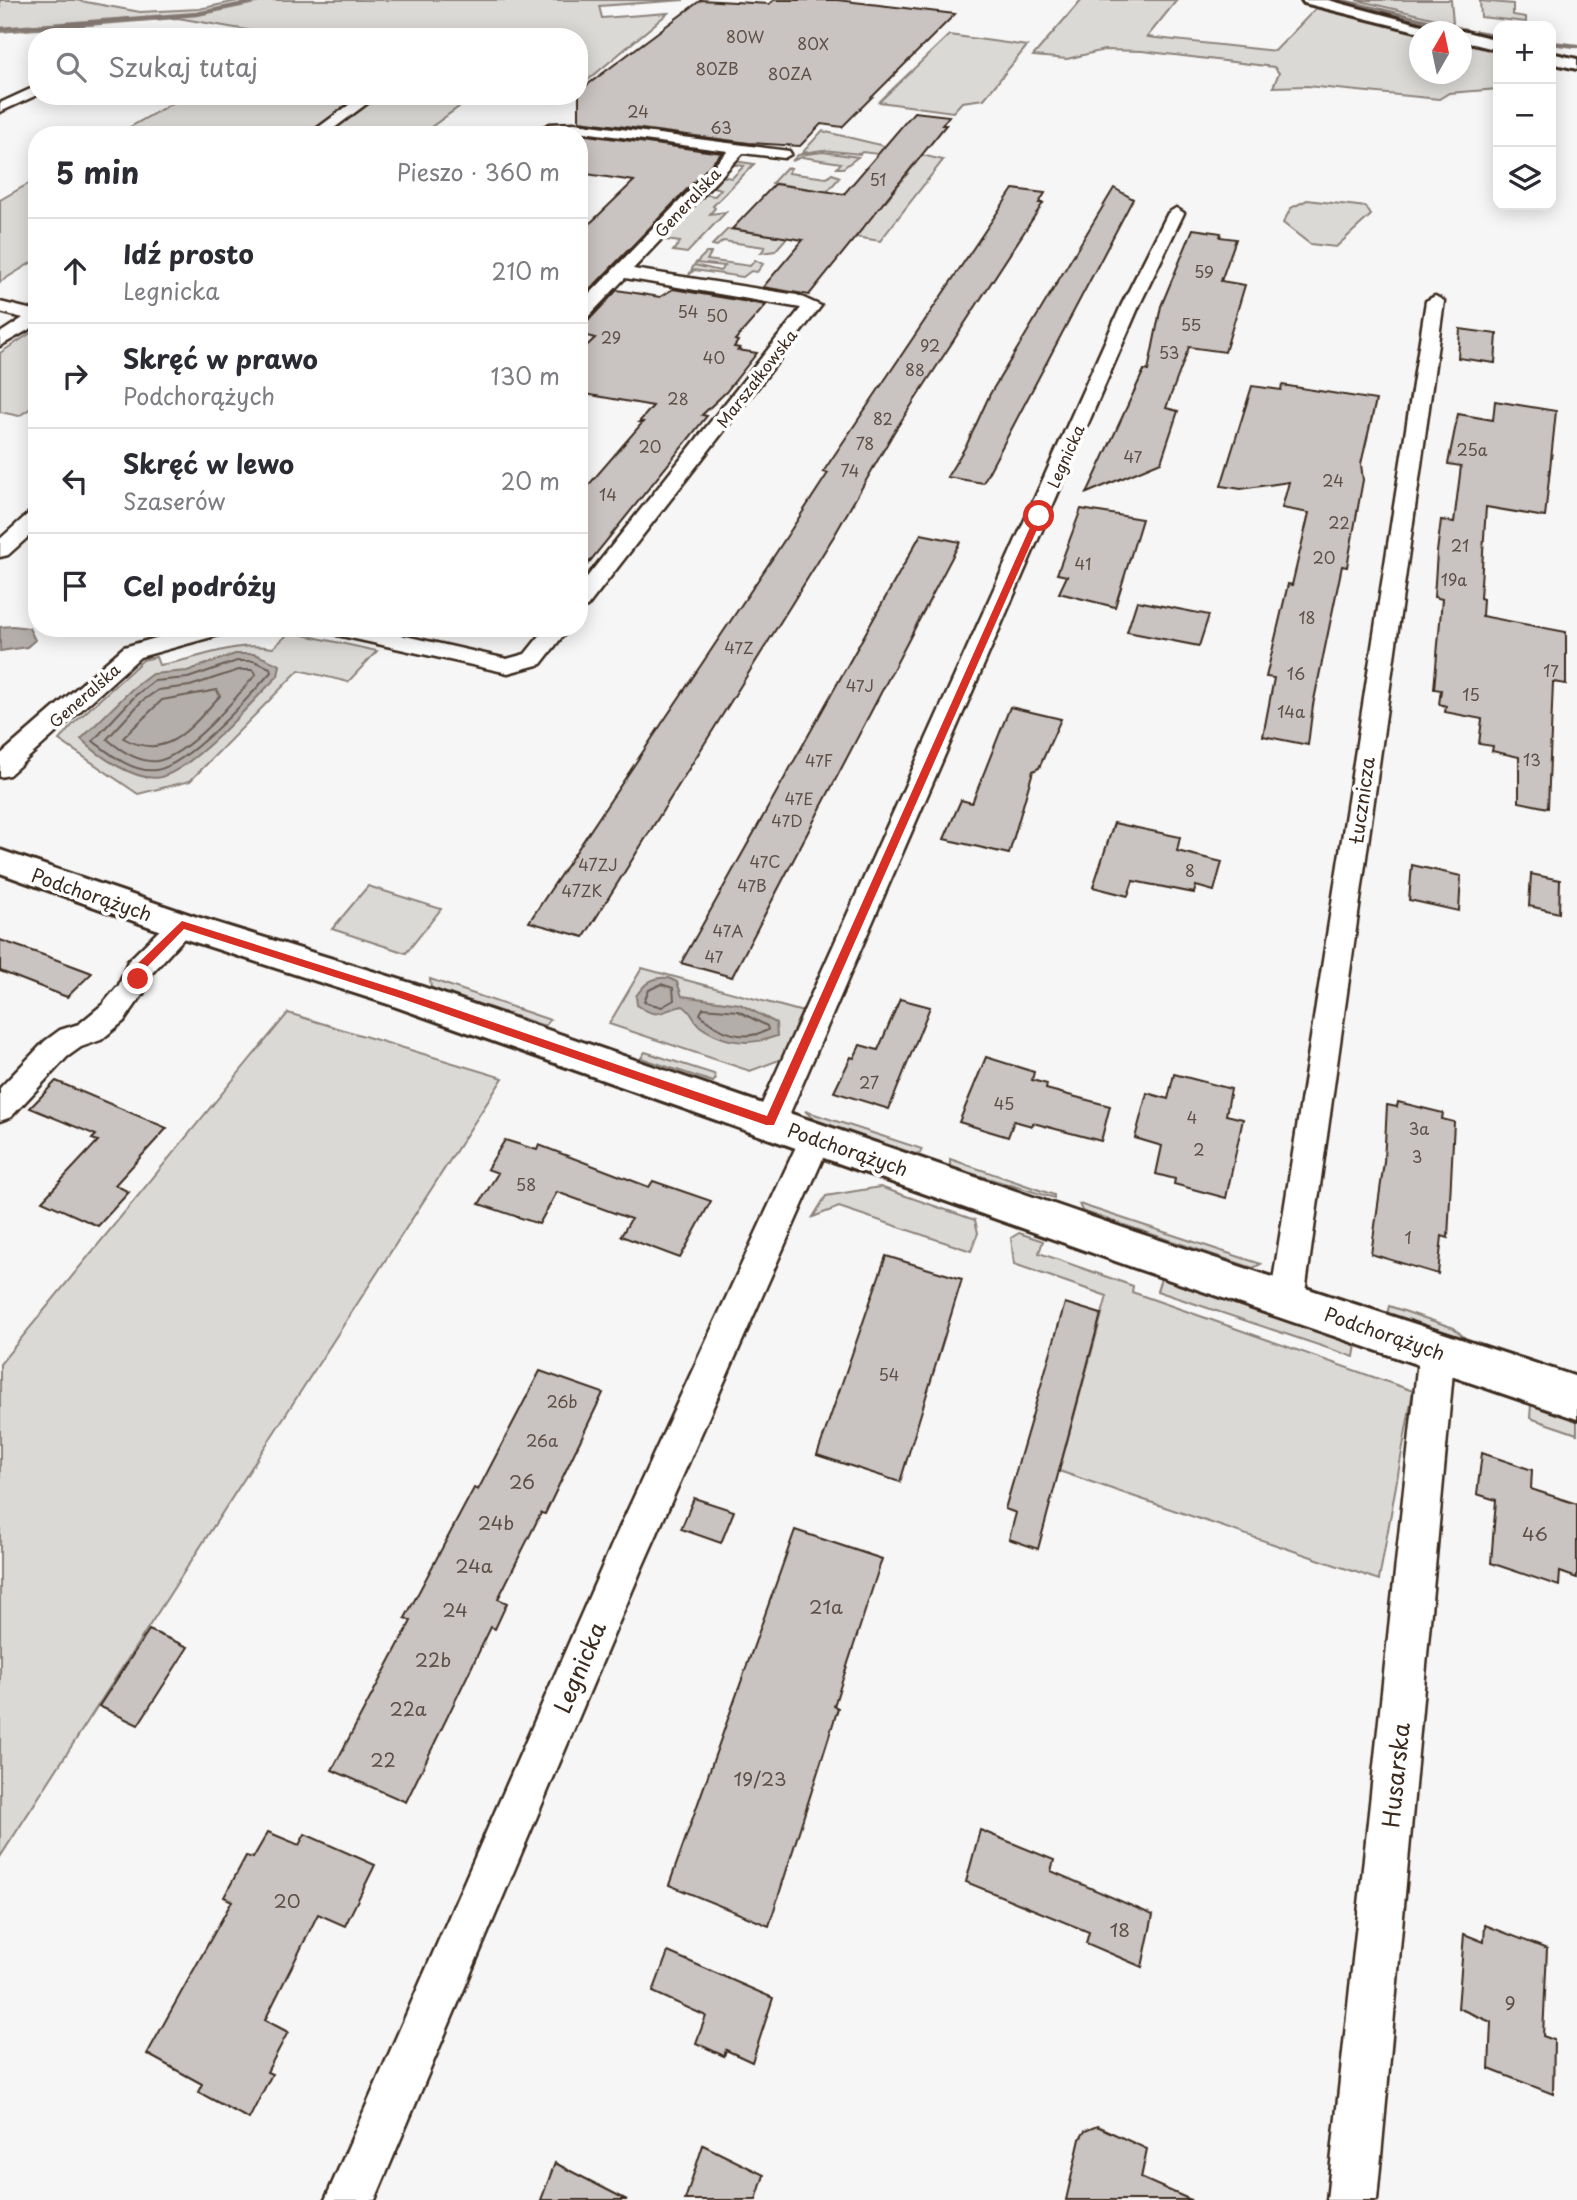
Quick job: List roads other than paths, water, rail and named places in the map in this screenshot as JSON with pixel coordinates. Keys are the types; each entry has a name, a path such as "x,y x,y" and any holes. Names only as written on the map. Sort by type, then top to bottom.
{"street":[{"path":"1309,0 1409,24"},
{"path":"1472,39 1493,45"},
{"path":"1556,59 1577,64"},
{"path":"0,108 28,94"},
{"path":"328,126 357,105"},
{"name":"Generalska","path":"588,129 739,148"},
{"path":"739,148 784,153"},
{"name":"Generalska","path":"588,307 739,148"},
{"name":"Legnicka","path":"770,1122 1130,306 1176,214"},
{"name":"Marszałkowska","path":"588,591 811,306 797,299 621,272"},
{"name":"Łucznicza","path":"1287,1300 1435,300"},
{"path":"0,307 28,314"},
{"path":"0,341 28,322"},
{"path":"0,550 28,527"},
{"name":"Generalska","path":"0,769 132,652 186,637"},
{"path":"378,637 508,666 533,659 551,637"},
{"name":"Podchorążych","path":"0,861 182,925 401,994 1577,1398"},
{"path":"0,1108 66,1040 88,1032 100,1024 129,993 138,979 138,969 182,925"},
{"name":"Legnicka","path":"350,2200 627,1556 816,1138"},
{"name":"Husarska","path":"1352,2200 1437,1350"}],"water":[{"path":"0,627 28,628 28,637 34,637 35,640 27,647 0,651"},
{"path":"235,654 255,654 280,665 278,676 206,748 175,771 151,778 129,772 107,760 81,739 132,689 152,674 187,671"},
{"path":"669,978 677,982 682,996 740,1004 776,1023 777,1036 747,1042 728,1040 701,1027 683,1006 656,1013 637,1005 636,996 646,984 654,979"}],"waterway":[{"path":"0,29 197,14 264,0"},
{"path":"1338,0 1427,21"},
{"path":"1476,32 1493,35"},
{"path":"1556,44 1577,46"}]}
